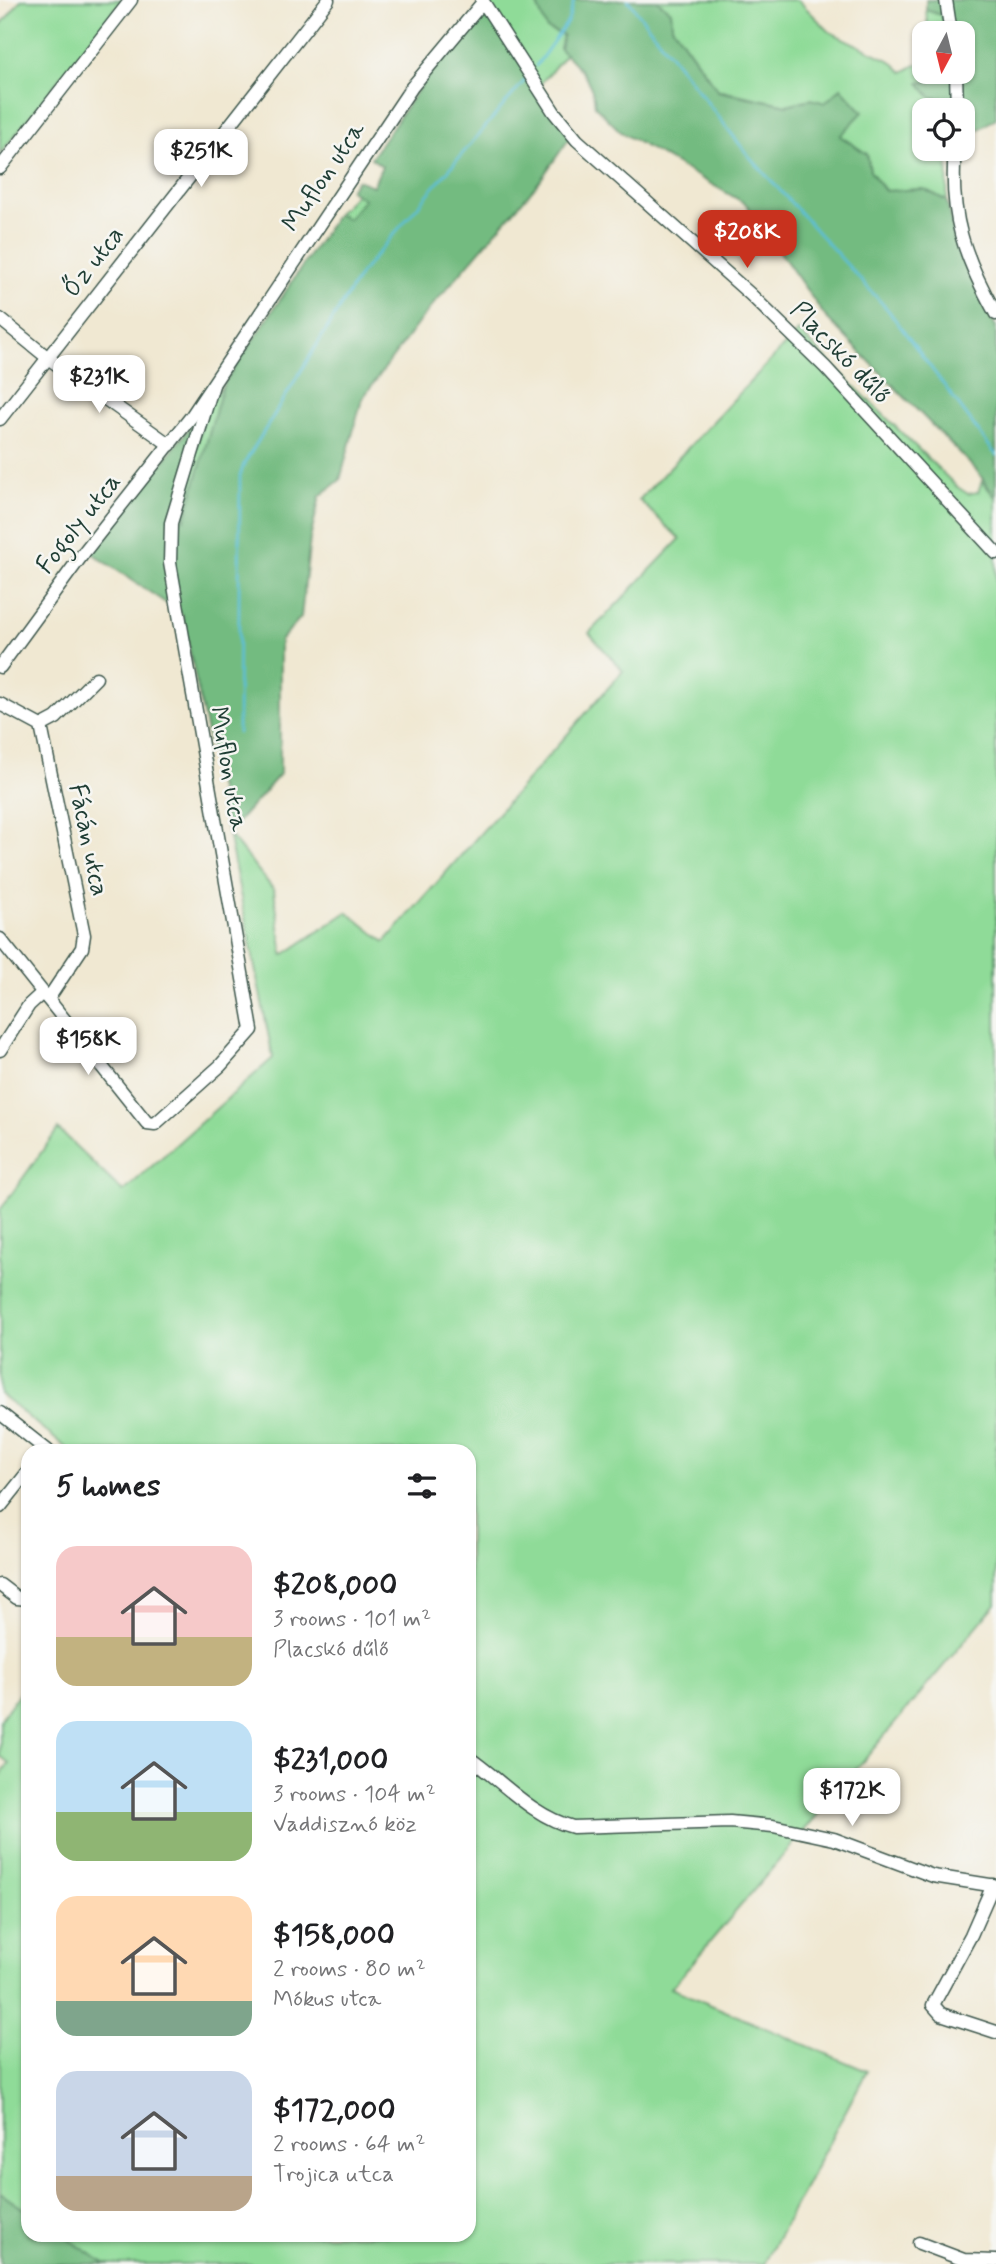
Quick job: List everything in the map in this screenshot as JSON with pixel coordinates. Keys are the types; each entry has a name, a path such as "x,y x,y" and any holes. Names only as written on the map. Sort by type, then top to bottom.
{"street":[{"path":"0,168 131,0"},
{"name":"Őz utca","path":"0,419 328,0"},
{"path":"946,0 949,21"},
{"name":"Muflon utca","path":"170,444 213,385 412,87 482,1"},
{"name":"Placskó dűlő","path":"482,1 554,112 577,140 750,294 825,367 996,553"},
{"path":"954,161 952,185 967,259 996,314"},
{"path":"0,319 48,358 170,444"},
{"name":"Muflon utca","path":"45,996 147,1123 155,1124 220,1066 253,1030 170,563 171,523 213,385"},
{"name":"Fogoly utca","path":"0,667 85,551 170,444"},
{"path":"0,704 41,726 56,718 96,678"},
{"name":"Fácán utca","path":"0,1050 12,1028 45,996 82,948 85,934 41,726"},
{"path":"0,939 45,996"},
{"path":"0,1413 39,1444"},
{"path":"0,1507 21,1481"},
{"path":"0,1585 21,1597"},
{"path":"476,1764 517,1796 561,1824 589,1827 730,1822 798,1830 834,1839 933,1876 994,1886 933,2004 941,2014 996,2032"},
{"path":"919,2242 964,2260 996,2261"}],"green space":[{"path":"21,0 122,0 0,154 0,26"},
{"path":"491,0 535,0 547,29 563,35 560,49 566,54 536,89 486,11"},
{"path":"535,0 656,0 671,11 672,26 718,91 787,105 811,99 825,103 841,88 863,112 840,136 867,154 870,171 885,191 924,189 947,201 956,248 996,327 996,498 977,471 825,316 746,204 622,133 595,106 588,81 560,49 563,35 547,29"},
{"path":"656,0 798,0 830,32 891,61 903,72 912,67 912,84 922,84 947,98 912,98 912,161 948,161 947,201 924,189 886,191 870,171 867,154 840,136 825,103 811,99 787,105 718,90 672,26 671,11"},
{"path":"926,0 996,0 996,118 975,132 975,98 931,97 920,84 975,84 975,21 943,21 941,15 926,10"},
{"path":"926,10 941,15 943,21 927,21"},
{"path":"486,11 571,136 539,182 424,315 362,399 340,480 320,496 310,539 301,617 280,641 280,774 228,833 182,614 92,553 208,404 178,511 185,519 223,385 337,214 348,219 364,199 350,190 357,180 373,186 382,166 371,158 449,45"},
{"path":"356,194 364,199 348,220 337,214"},
{"path":"798,331 956,486 968,494 978,492 982,481 996,498 996,1604 671,1988 867,2071 764,2264 106,2264 73,2242 476,2242 476,1444 61,1444 0,1394 0,1210 58,1129 123,1192 273,1058 228,833 274,890 283,955 347,912 385,942 623,671 589,633 680,539 639,500"},
{"path":"223,385 185,520 178,511 208,404"},
{"path":"21,1691 21,2207 0,2193 0,1777 9,1763 0,1756 0,1720"},
{"path":"0,2193 21,2207 21,2242 73,2242 106,2264 0,2264"}],"waterway":[{"path":"536,66 568,21 574,0"},
{"path":"628,0 748,155 888,310 996,455"},
{"path":"238,733 240,476 244,464 361,273 526,79"}]}
